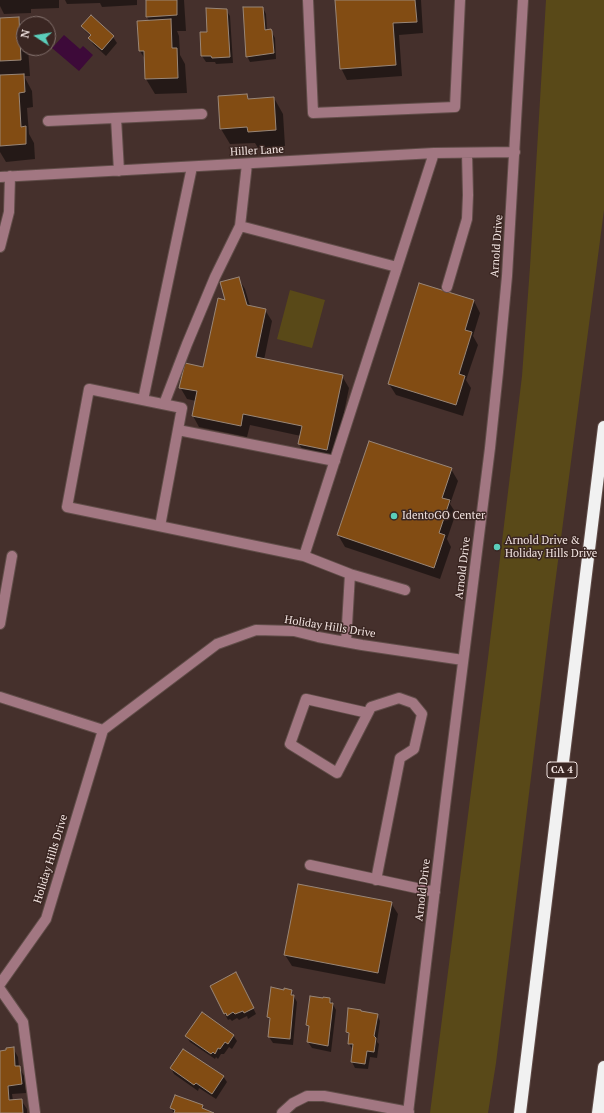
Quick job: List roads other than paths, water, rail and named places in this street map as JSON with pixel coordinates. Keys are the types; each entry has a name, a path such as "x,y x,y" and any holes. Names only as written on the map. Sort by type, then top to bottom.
{"highway":[{"name":"CA 4","path":"520,1113 604,428"},
{"path":"598,1113 604,1067"}],"street":[{"path":"308,0 313,113 455,106 460,0"},
{"name":"Arnold Drive","path":"408,1112 500,356 507,276 523,0"},
{"path":"48,122 202,114"},
{"path":"116,118 119,171"},
{"name":"Hiller Lane","path":"5,177 434,153 515,152"},
{"path":"304,556 434,153"},
{"path":"447,287 467,219 467,153"},
{"path":"164,404 215,277 240,226 248,164"},
{"path":"143,400 192,167"},
{"path":"0,247 9,212 5,177"},
{"path":"240,226 397,267"},
{"path":"160,526 182,408 89,389 67,507 304,556 350,574 405,590"},
{"path":"178,430 335,461"},
{"path":"0,624 12,556"},
{"path":"346,642 350,574"},
{"name":"Holiday Hills Drive","path":"0,984 46,919 103,730 217,644 256,630 294,631 346,642 463,660"},
{"path":"0,697 103,730"},
{"path":"368,713 306,699 290,744 337,773 368,713 371,707 399,698 413,703 422,714 414,749 400,758 376,880"},
{"path":"310,866 435,892"},
{"path":"0,989 23,1022 35,1113"},
{"path":"282,1113 293,1103 307,1096 324,1096 408,1112"}],"place":[{"name":"IdentoGO Center","path":"394,516"},
{"name":"Arnold Drive & Holiday Hills Drive","path":"497,547"}]}
